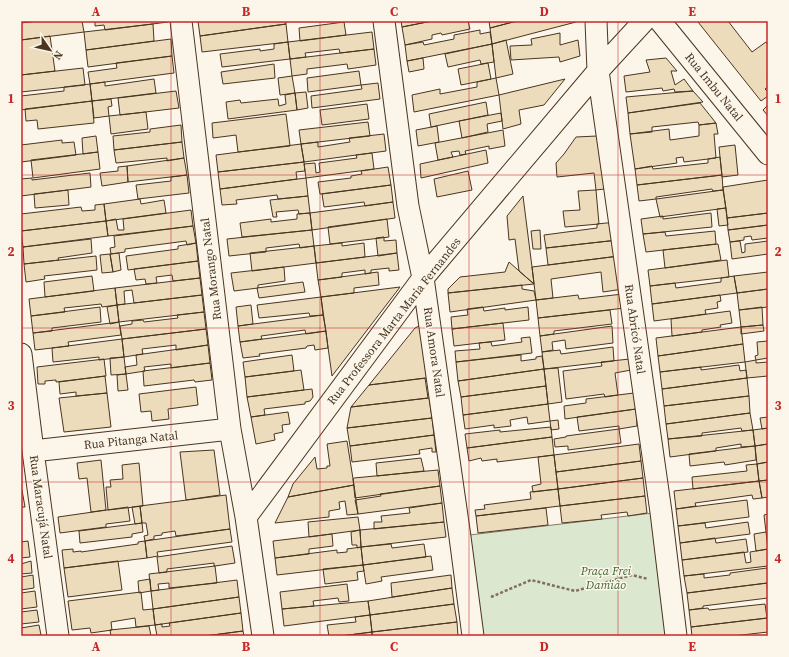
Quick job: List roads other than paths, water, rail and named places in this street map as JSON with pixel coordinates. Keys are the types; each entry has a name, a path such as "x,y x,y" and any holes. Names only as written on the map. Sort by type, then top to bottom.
{"street":[{"name":"Rua Morango Natal","path":"181,21 230,429 246,517"},
{"name":"Rua Amora Natal","path":"384,21 408,206 423,278 473,636"},
{"name":"Rua Abricó Natal","path":"596,21 598,71 660,504 676,636"},
{"name":"Rua Professora Marta Maria Fernandes","path":"246,517 423,278 598,71 644,21"},
{"name":"Rua Imbu Natal","path":"660,21 768,154"},
{"name":"Rua Maracujá Natal","path":"21,354 58,636"},
{"name":"Rua Pitanga Natal","path":"33,451 230,429"},
{"path":"246,517 263,636"}],"park label":[{"name":"Praça Frei Damião","path":"606,578"}]}
